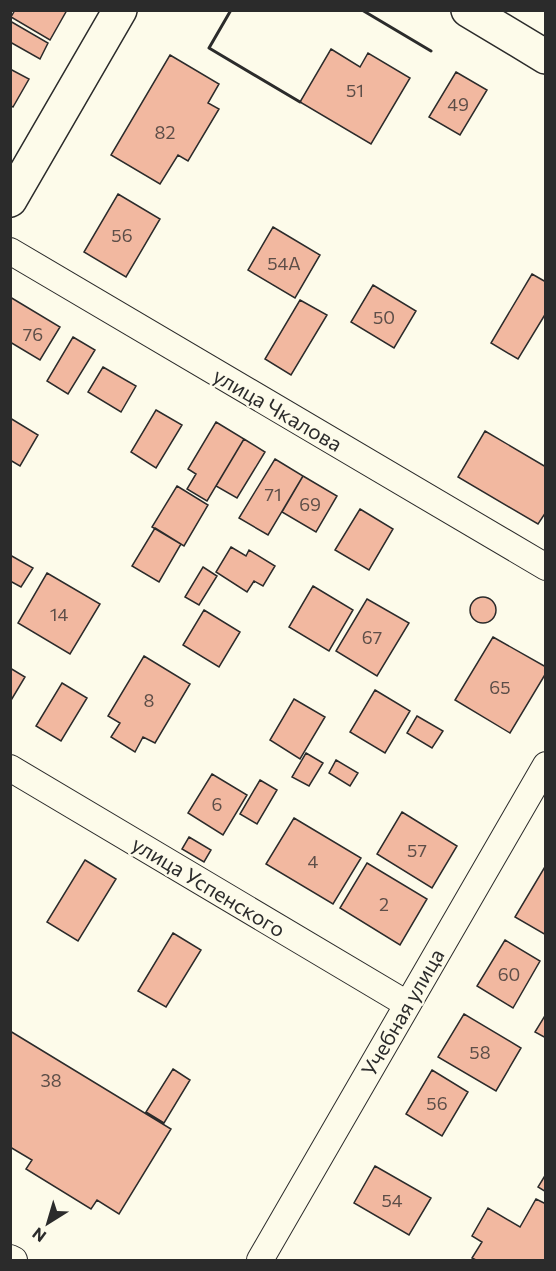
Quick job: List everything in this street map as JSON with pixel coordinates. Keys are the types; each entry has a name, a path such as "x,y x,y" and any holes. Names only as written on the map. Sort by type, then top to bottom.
{"street":[{"path":"10,200 120,10"},
{"path":"468,10 546,57"},
{"name":"улица Чкалова","path":"10,251 546,567"},
{"name":"Учебная улица","path":"260,1260 546,765"},
{"name":"улица Успенского","path":"10,768 407,1004"}],"building":[{"path":"15,10 67,10 50,40 11,17"},
{"path":"10,21 48,43 40,59 10,42"},
{"path":"331,49 360,67 368,53 410,78 371,144 300,102"},
{"path":"170,55 219,84 208,103 219,109 188,161 178,155 160,184 111,155"},
{"path":"10,69 29,79 13,107 10,105"},
{"path":"456,72 487,90 460,135 429,117"},
{"path":"118,194 160,219 126,277 84,252"},
{"path":"273,227 320,255 295,298 248,270"},
{"path":"532,274 546,282 546,313 518,359 491,343"},
{"path":"373,285 416,311 394,348 351,322"},
{"path":"10,297 60,327 40,360 10,342"},
{"path":"300,300 327,315 291,375 265,359"},
{"path":"73,337 95,350 68,394 47,381"},
{"path":"103,367 136,386 121,412 88,392"},
{"path":"156,410 182,425 156,468 131,452"},
{"path":"10,418 38,435 20,466 10,460"},
{"path":"216,422 244,439 207,501 187,489 196,474 188,469"},
{"path":"485,431 546,467 546,512 538,524 458,477"},
{"path":"244,439 265,452 237,498 216,486"},
{"path":"275,459 303,476 268,535 239,518"},
{"path":"303,476 337,496 316,532 282,512"},
{"path":"177,486 208,505 184,546 152,527"},
{"path":"360,509 393,529 369,570 335,550"},
{"path":"155,528 181,544 159,582 132,566"},
{"path":"231,547 246,556 249,550 275,566 263,586 254,581 247,592 216,572"},
{"path":"10,555 33,568 21,587 10,581"},
{"path":"203,567 217,576 199,605 185,597"},
{"path":"47,573 100,604 70,654 18,623"},
{"path":"313,586 353,610 329,651 289,627"},
{"path":"483,597 492,601 496,610 492,619 483,623 474,619 470,610 474,601"},
{"path":"367,599 409,623 377,676 336,651"},
{"path":"204,610 240,632 219,667 183,645"},
{"path":"493,637 546,667 546,673 510,733 455,700"},
{"path":"144,656 190,684 155,743 143,737 135,752 111,737 120,723 108,716"},
{"path":"10,668 25,677 10,702"},
{"path":"62,683 87,698 61,741 36,726"},
{"path":"375,690 410,711 385,753 350,732"},
{"path":"294,699 325,717 300,759 270,740"},
{"path":"417,716 443,731 432,748 407,733"},
{"path":"306,753 323,763 309,786 292,777"},
{"path":"336,760 358,773 350,786 329,773"},
{"path":"212,774 247,795 223,835 188,813"},
{"path":"260,780 277,790 257,824 240,814"},
{"path":"402,812 457,846 432,888 377,854"},
{"path":"294,818 361,858 333,904 266,864"},
{"path":"189,837 211,850 204,862 182,849"},
{"path":"85,860 116,879 78,941 47,922"},
{"path":"367,863 427,899 400,945 340,908"},
{"path":"546,865 546,935 515,917"},
{"path":"173,933 201,950 166,1007 138,991"},
{"path":"505,940 540,961 513,1008 477,986"},
{"path":"464,1014 521,1048 496,1091 438,1057"},
{"path":"546,1014 546,1038 535,1032"},
{"path":"10,1031 171,1129 119,1214 97,1200 91,1209 26,1169 32,1160 10,1147"},
{"path":"173,1069 190,1080 164,1123 146,1112"},
{"path":"432,1070 468,1092 442,1136 406,1114"},
{"path":"375,1166 431,1198 409,1235 354,1203"},
{"path":"546,1174 546,1192 538,1187"},
{"path":"536,1199 546,1204 546,1260 476,1260 472,1258 482,1242 472,1236 488,1208 520,1227"}],"wall":[{"path":"231,10 209,48 300,102"},
{"path":"362,10 431,51"}]}
